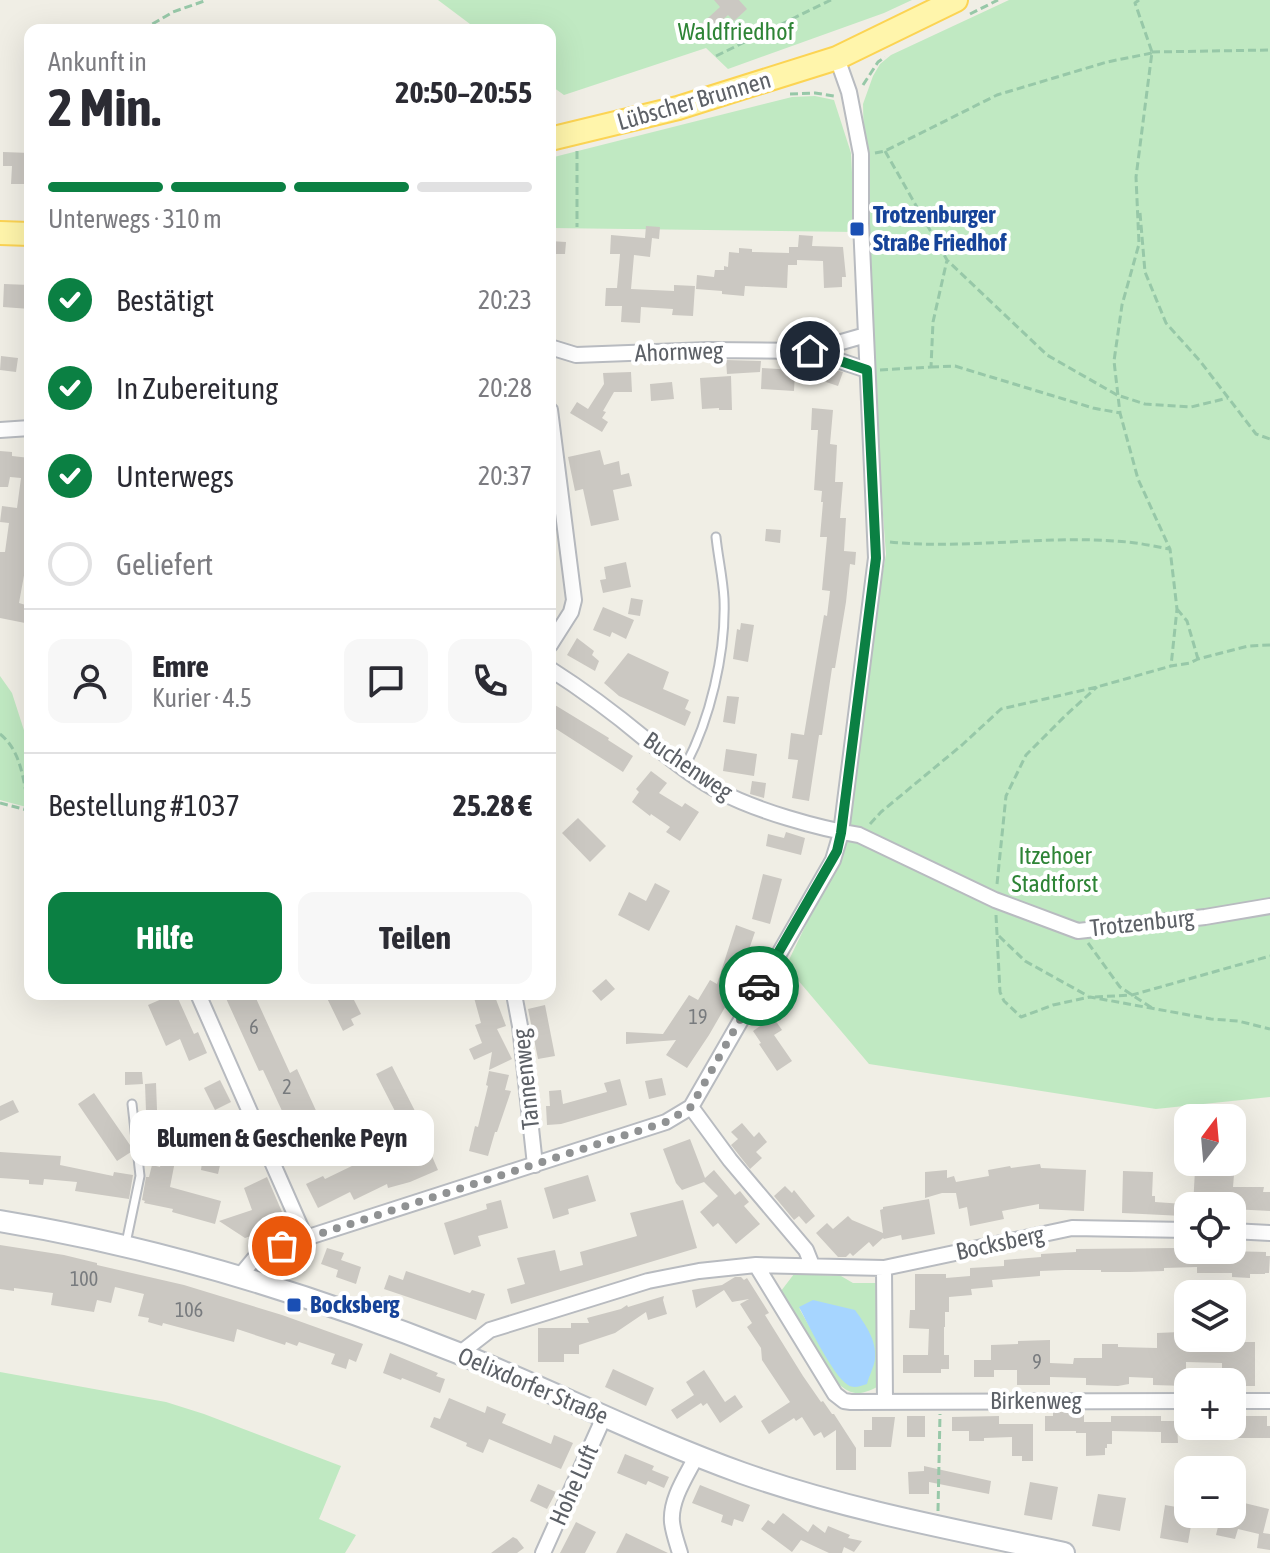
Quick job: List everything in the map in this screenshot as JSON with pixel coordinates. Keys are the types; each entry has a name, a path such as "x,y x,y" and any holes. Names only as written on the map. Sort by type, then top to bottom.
{"main road":[{"name":"Lübscher Brunnen","path":"556,137 678,108 837,58 964,6"},
{"path":"0,233 24,234"}],"street":[{"path":"240,1276 259,1253 666,1122 691,1107 833,860 841,833 876,558 861,223 861,154 849,92 837,58"},
{"name":"Ahornweg","path":"556,349 576,355 708,350 810,351 866,335"},
{"name":"Ahornweg","path":"810,351 867,370"},
{"path":"0,430 24,428"},
{"path":"556,458 574,600 571,612 556,636"},
{"name":"Buchenweg","path":"556,673 718,791 751,806 841,833"},
{"name":"Trotzenburg","path":"841,833 859,835 995,900 1078,931 1205,917 1270,906"},
{"path":"201,1000 306,1239"},
{"name":"Tannenweg","path":"515,1000 535,1165"},
{"path":"691,1107 730,1160 806,1250 812,1265"},
{"name":"Oelixdorfer Straße","path":"0,1221 95,1238 240,1276 339,1308 459,1354 743,1473 876,1513 938,1526 1002,1546 1064,1553"},
{"name":"Bocksberg","path":"459,1354 490,1330 648,1281 710,1269 756,1265 884,1268 1072,1228 1174,1230"},
{"path":"1246,1232 1270,1233"},
{"name":"Birkenweg","path":"756,1265 835,1394 844,1401 1174,1401"},
{"path":"884,1268 885,1402"},
{"path":"1246,1401 1270,1401"},
{"name":"Hohe Luft","path":"543,1553 604,1417"},
{"path":"680,1553 672,1513 678,1492 697,1455"}],"lane":[{"path":"684,768 704,721 724,635 724,597 716,537"},
{"path":"125,1246 140,1176 132,1104"}],"path":[{"path":"152,24 173,12 207,0"},
{"path":"716,56 831,0"},
{"path":"964,6 998,0"},
{"path":"1139,0 1135,3 1152,52 1136,177 1139,244 1122,305 1114,361 1120,413 1138,479 1170,549 1177,609 1171,666"},
{"path":"861,154 885,151 997,95 1107,62 1152,52 1270,50"},
{"path":"865,84 878,62 890,52"},
{"path":"577,132 577,227"},
{"path":"885,151 947,260 1047,355 1117,395 1145,404 1191,407 1228,398"},
{"path":"1136,177 1145,272 1166,323 1200,361 1256,434 1270,439"},
{"path":"931,367 933,322 947,260"},
{"path":"867,370 955,366 1093,408 1120,413"},
{"path":"875,541 921,545 1114,541 1170,549"},
{"path":"1177,609 1187,621 1198,659"},
{"path":"859,835 891,803 1001,709 1097,687 1248,646 1270,645"},
{"path":"1097,687 1026,755 1006,796 995,900 1000,992 1004,1001 1021,1017 1053,1005 1090,997 1132,995 1270,956"},
{"path":"0,734 12,744 24,788"},
{"path":"0,803 24,810"},
{"path":"1078,931 1120,987 1155,1010"},
{"path":"999,936 1025,961 1090,997 1270,1029"},
{"path":"938,1526 940,1401"}],"green space":[{"name":"Waldfriedhof","path":"438,0 912,0 728,69 706,48 564,95 556,89 556,24 470,24"},
{"name":"Itzehoer Stadtforst","path":"1009,0 1270,0 1270,1097 1174,1104 1174,1107 1156,1109 869,1064 786,966 841,852 859,708 886,554 866,237 863,104 873,76 880,64 891,55"},
{"path":"815,96 834,100 851,153 855,232 556,228 556,156 792,97"},
{"path":"0,676 12,693 24,730 24,806 0,800"},
{"path":"794,1274 841,1276 853,1283 879,1283 877,1387 856,1393 836,1382 781,1291","holes":["799,1308 869,1375 866,1384 829,1361"]},
{"path":"0,1372 166,1402 341,1466 319,1519 356,1535 345,1553 0,1553"}],"water":[{"path":"813,1300 855,1310 863,1321 875,1352 867,1384 848,1385 828,1361 799,1307"}],"building":[{"path":"714,0 739,0 747,9 734,21 728,15 705,36 698,27 720,7"},
{"path":"3,152 24,153 24,184 11,184 12,166 3,166"},
{"path":"646,226 660,227 659,239 652,238 650,257 634,255 631,289 674,291 674,285 695,286 693,316 672,315 673,309 641,307 640,323 621,322 622,306 605,306 606,288 617,288 620,254 610,254 611,235 645,238"},
{"path":"799,235 813,236 812,246 843,247 846,277 842,277 842,287 824,288 823,261 797,260 797,265 788,265 787,288 745,286 744,296 696,289 697,275 714,277 715,270 728,267 729,252 739,253 739,248 752,249 752,252 789,253 789,247 798,247"},
{"path":"556,241 566,242 565,254 556,254"},
{"path":"4,284 24,285 24,309 3,307"},
{"path":"1,356 18,358 16,372 0,370"},
{"path":"726,360 761,361 760,372 727,374"},
{"path":"762,368 795,370 794,391 761,389"},
{"path":"831,369 843,372 838,386 826,382"},
{"path":"631,372 632,392 614,392 603,411 606,412 602,418 608,422 602,432 570,413 577,402 588,409 604,384 603,373"},
{"path":"731,376 732,410 702,409 700,378"},
{"path":"672,382 674,399 651,401 650,384"},
{"path":"812,408 833,410 830,444 837,445 835,482 843,482 840,518 846,518 844,551 856,552 855,565 850,564 835,668 832,668 809,801 792,798 798,760 788,759 791,733 804,735 830,591 822,590 827,537 820,537 822,491 814,490 818,430 811,430"},
{"path":"600,450 604,465 619,461 621,475 629,473 632,486 613,490 619,520 591,526 583,489 575,491 568,457"},
{"path":"0,451 24,457 24,576 19,603 24,604 24,623 0,618 0,552 5,552 9,523 0,522 2,506 17,508 21,478 10,477 8,487 0,487"},
{"path":"766,529 781,530 780,543 765,541"},
{"path":"626,562 631,587 603,593 600,580 606,579 604,567"},
{"path":"631,598 643,600 640,616 628,614"},
{"path":"603,607 634,620 626,639 612,632 610,637 593,630"},
{"path":"741,623 754,625 748,662 733,659 737,629 740,630"},
{"path":"577,638 594,651 592,655 599,661 595,671 567,655"},
{"path":"628,653 669,672 663,689 689,700 685,709 691,712 685,726 619,696 604,683"},
{"path":"727,696 739,697 735,724 723,722"},
{"path":"556,706 633,756 623,772 556,729"},
{"path":"726,749 757,754 754,776 723,771"},
{"path":"651,771 667,783 659,793 682,807 685,803 699,812 680,841 666,832 670,827 632,802 639,792 636,789"},
{"path":"752,781 766,783 764,798 750,794"},
{"path":"578,818 606,846 590,862 562,833"},
{"path":"786,832 805,838 801,855 766,846 768,834 784,838"},
{"path":"763,874 782,879 770,924 752,919"},
{"path":"655,883 670,891 649,931 618,915 629,892 646,901"},
{"path":"736,925 755,932 735,990 687,1068 666,1055 676,1040 626,1044 626,1032 663,1034 689,995 698,1000 710,980 717,984"},
{"path":"606,979 615,989 601,1001 592,991"},
{"path":"159,1000 179,1000 194,1034 198,1032 207,1053 189,1061 180,1039 166,1046 148,1005"},
{"path":"227,1000 257,1000 290,1073 297,1069 324,1128 296,1141 263,1070 259,1071"},
{"path":"328,1000 354,1000 361,1014 351,1019 354,1025 343,1031"},
{"path":"475,1000 496,1000 506,1026 497,1029 512,1059 489,1070 492,1052 474,1060 469,1049 482,1043 475,1025 481,1023"},
{"path":"545,1005 555,1056 538,1059 528,1009"},
{"path":"773,1017 782,1030 774,1035 792,1061 777,1071 753,1031"},
{"path":"392,1066 415,1111 399,1119 376,1074"},
{"path":"489,1071 509,1075 505,1090 511,1091 488,1156 469,1151 475,1126 478,1127"},
{"path":"125,1072 142,1072 143,1084 125,1085"},
{"path":"662,1078 666,1095 649,1099 645,1081"},
{"path":"620,1079 627,1105 561,1124 547,1125 549,1091 561,1090 563,1104 607,1092 604,1083"},
{"path":"220,1080 231,1102 215,1110 204,1088"},
{"path":"156,1083 157,1110 146,1111 145,1084"},
{"path":"94,1093 130,1145 131,1152 117,1161 78,1104"},
{"path":"13,1100 19,1112 0,1121 0,1106"},
{"path":"742,1123 754,1137 759,1132 767,1142 756,1152 762,1158 750,1169 731,1145 738,1139 731,1132"},
{"path":"690,1139 705,1178 714,1170 735,1195 740,1191 749,1202 744,1206 760,1224 736,1244 718,1223 713,1227 700,1212 718,1196 704,1182 682,1190 676,1183 663,1149"},
{"path":"166,1140 223,1152 218,1174 201,1170 202,1162 176,1156 170,1187 221,1201 215,1224 142,1200 146,1177 149,1177 152,1165 160,1167"},
{"path":"397,1143 403,1155 427,1145 438,1170 410,1182 388,1188 387,1184 354,1200 350,1192 318,1208 306,1184 323,1176 325,1179 356,1164 350,1152 361,1146 362,1149 373,1145 376,1153"},
{"path":"0,1152 61,1156 60,1165 113,1176 114,1172 133,1175 129,1199 75,1191 77,1182 44,1179 43,1185 29,1184 29,1180 0,1178"},
{"path":"1040,1164 1041,1168 1086,1170 1084,1211 1039,1209 1039,1204 1002,1211 1004,1219 970,1226 967,1207 959,1209 956,1193 925,1198 925,1172 947,1170 947,1178 954,1176 956,1182 989,1176 988,1170"},
{"path":"1123,1171 1153,1172 1152,1196 1155,1196 1155,1202 1174,1203 1174,1216 1122,1213"},
{"path":"588,1175 596,1201 568,1209 569,1214 553,1219 544,1188"},
{"path":"1195,1176 1234,1176 1233,1187 1264,1187 1263,1192 1270,1192 1270,1211 1246,1210 1246,1192 1194,1192"},
{"path":"267,1177 285,1219 282,1219 284,1225 245,1238 219,1221 252,1210 244,1188"},
{"path":"785,1186 792,1193 794,1190 815,1216 806,1224 799,1216 794,1220 774,1196"},
{"path":"929,1199 935,1234 902,1240 901,1235 883,1238 873,1247 869,1242 853,1256 850,1253 846,1257 838,1257 816,1233 827,1223 833,1229 848,1216 883,1233 880,1210 883,1207"},
{"path":"501,1200 508,1228 478,1236 481,1246 454,1255 444,1223 487,1209 486,1204"},
{"path":"683,1200 697,1248 511,1304 507,1289 525,1284 517,1258 555,1250 560,1271 583,1265 580,1252 637,1236 630,1213"},
{"path":"0,1245 64,1255 184,1285 363,1344 356,1362 349,1359 346,1369 331,1364 335,1354 299,1342 297,1346 286,1342 285,1345 237,1329 234,1342 163,1323 162,1326 148,1322 149,1318 138,1316 144,1294 115,1287 111,1303 97,1300 94,1312 51,1305 53,1293 0,1289"},
{"path":"327,1248 344,1253 341,1260 361,1267 356,1284 336,1277 338,1270 321,1264"},
{"path":"1174,1248 1174,1264 1246,1264 1246,1251 1266,1252 1266,1256 1270,1256 1269,1273 1250,1274 1250,1278 1232,1277 1232,1273 1197,1273 1197,1267 1130,1272 1065,1270 1040,1271 1040,1276 992,1280 993,1287 971,1289 972,1295 949,1297 949,1312 945,1312 944,1355 949,1355 949,1369 941,1369 941,1373 903,1373 903,1355 928,1355 929,1329 909,1328 910,1310 915,1310 915,1274 946,1274 946,1278 970,1276 970,1268 1004,1266 1004,1260 1076,1252 1076,1249"},
{"path":"406,1271 470,1293 472,1290 485,1294 476,1320 384,1289 389,1275 403,1280"},
{"path":"735,1277 747,1278 769,1313 765,1315 803,1376 821,1402 834,1414 856,1448 856,1470 836,1470 836,1430 824,1438 821,1432 814,1436 802,1417 796,1421 794,1418 769,1434 761,1421 790,1402 762,1360 761,1348 747,1327 752,1323 740,1304 749,1299 732,1302 724,1290 696,1308 692,1290 722,1285"},
{"path":"664,1296 667,1314 648,1320 646,1312 615,1333 579,1345 579,1354 564,1354 564,1362 538,1362 538,1328 571,1328 571,1323 589,1323 587,1318"},
{"path":"1174,1332 1174,1352 1246,1352 1246,1342 1255,1342 1255,1386 1246,1386 1246,1368 1222,1368 1222,1363 1186,1362 1186,1368 1174,1368 1174,1386 1153,1385 1153,1378 1129,1377 1129,1384 1118,1386 1086,1385 1086,1378 1050,1377 1050,1385 1017,1385 1017,1370 994,1370 994,1377 974,1377 974,1360 991,1360 991,1345 1050,1340 1050,1363 1073,1364 1074,1358 1102,1358 1102,1344 1157,1348 1157,1333"},
{"path":"390,1353 438,1373 436,1376 445,1379 440,1393 383,1373"},
{"path":"613,1369 654,1388 646,1406 605,1387"},
{"path":"704,1370 725,1402 735,1395 743,1407 720,1423 707,1403 703,1406 701,1403 677,1419 671,1410 694,1395 686,1382"},
{"path":"449,1398 485,1413 487,1406 506,1414 502,1423 551,1444 554,1435 573,1443 561,1469 489,1439 483,1453 430,1427 434,1417 440,1419"},
{"path":"1053,1412 1084,1415 1084,1422 1111,1422 1111,1416 1161,1416 1161,1432 1112,1431 1112,1444 1107,1444 1105,1455 1086,1456 1086,1433 1045,1431 1045,1416 1053,1416"},
{"path":"907,1416 925,1416 925,1437 907,1437"},
{"path":"999,1416 999,1424 1033,1424 1033,1461 1022,1461 1022,1456 1012,1456 1012,1437 969,1441 969,1431 952,1431 952,1417"},
{"path":"1246,1416 1267,1416 1270,1438 1246,1438"},
{"path":"872,1417 895,1417 891,1447 864,1447 864,1430 872,1430"},
{"path":"1161,1421 1174,1421 1174,1440 1178,1443 1161,1443"},
{"path":"625,1454 654,1466 652,1470 669,1477 664,1488 648,1481 646,1485 617,1473"},
{"path":"924,1466 991,1481 989,1494 929,1482 929,1494 909,1494 908,1472 924,1471"},
{"path":"1030,1482 1058,1487 1052,1520 1024,1515"},
{"path":"538,1484 556,1492 547,1509 530,1501"},
{"path":"700,1485 750,1505 743,1522 734,1519 732,1526 721,1522 723,1515 692,1503"},
{"path":"1098,1494 1126,1498 1120,1531 1092,1526"},
{"path":"1246,1503 1269,1509 1263,1533 1270,1534 1270,1550 1257,1548 1259,1534 1238,1529 1235,1539 1216,1535 1218,1528 1246,1528"},
{"path":"1165,1505 1174,1507 1174,1528 1191,1528 1188,1543 1160,1538"},
{"path":"783,1513 808,1532 813,1524 825,1533 828,1526 850,1535 848,1538 862,1541 854,1552 844,1547 842,1553 829,1553 801,1540 792,1552 761,1529 768,1520 774,1524"},
{"path":"576,1522 596,1532 585,1553 560,1553"},
{"path":"626,1533 668,1553 616,1553"},
{"path":"513,1537 524,1548 517,1553 491,1553"}],"way so far":[{"path":"282,1246 676,1117 691,1107 759,986"}],"place":[{"name":"Trotzenburger Straße Friedhof","path":"857,229"},
{"name":"Blumen & Geschenke Peyn","path":"282,1246"},
{"name":"Bocksberg","path":"294,1305"}],"route":[{"path":"759,986 837,851 876,558 867,370 810,351"}]}
